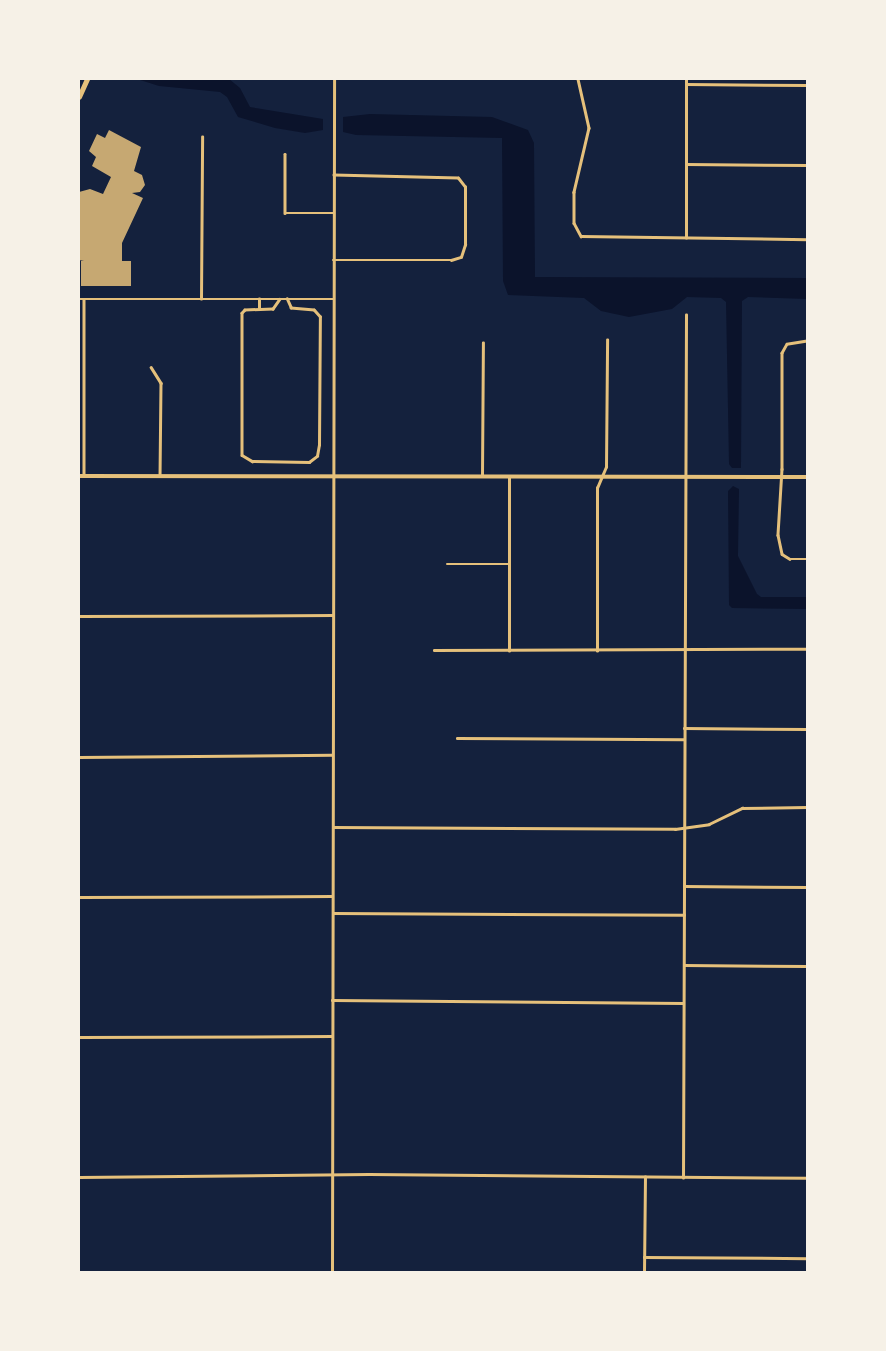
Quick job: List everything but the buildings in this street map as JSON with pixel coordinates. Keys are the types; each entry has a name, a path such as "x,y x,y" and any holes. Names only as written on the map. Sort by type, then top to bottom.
{"highway":[{"path":"79,97 87,79"}],"main road":[{"path":"79,476 509,475 807,477"}],"street":[{"path":"332,1272 334,79"},
{"path":"578,79 589,128 574,192 576,232 590,238 807,239"},
{"path":"686,79 686,238"},
{"path":"787,79 787,85"},
{"path":"686,84 807,85"},
{"path":"201,299 202,137"},
{"path":"285,154 285,213 334,213"},
{"path":"686,164 807,165"},
{"path":"333,260 451,260 461,256 465,245 462,181 452,176 334,175"},
{"path":"79,299 333,299"},
{"path":"84,299 84,476"},
{"path":"257,310 259,299"},
{"path":"280,299 273,309 245,310 241,315 242,455 252,461 309,462 317,456 319,445 320,317 314,310 293,308 286,299"},
{"path":"683,1178 686,315"},
{"path":"597,651 598,488 606,467 607,340"},
{"path":"807,341 788,344 782,353 780,551 790,559 807,559"},
{"path":"482,475 483,343"},
{"path":"151,367 160,383 160,476"},
{"path":"509,475 509,651"},
{"path":"447,564 509,564"},
{"path":"79,616 333,615"},
{"path":"434,650 807,649"},
{"path":"684,728 807,729"},
{"path":"458,738 684,740"},
{"path":"79,757 332,755"},
{"path":"332,827 684,828 709,824 742,808 807,807"},
{"path":"684,886 807,887"},
{"path":"79,897 332,896"},
{"path":"332,913 684,915"},
{"path":"683,965 807,966"},
{"path":"332,1000 683,1003"},
{"path":"79,1037 332,1036"},
{"path":"79,1177 332,1174 807,1178"},
{"path":"644,1177 644,1272"},
{"path":"644,1257 807,1258"}],"water":[{"path":"137,79 229,79 240,88 250,107 323,119 323,130 305,133 275,128 238,117 227,97 220,92 159,86"},
{"path":"370,114 492,117 528,130 534,143 535,277 807,278 807,299 748,297 742,301 741,468 732,468 729,464 726,302 721,298 687,297 672,309 629,317 601,311 584,298 508,295 503,281 502,138 356,135 343,132 343,117"},
{"path":"733,486 739,489 738,556 757,594 761,597 807,597 807,609 732,608 729,605 728,491"}]}
